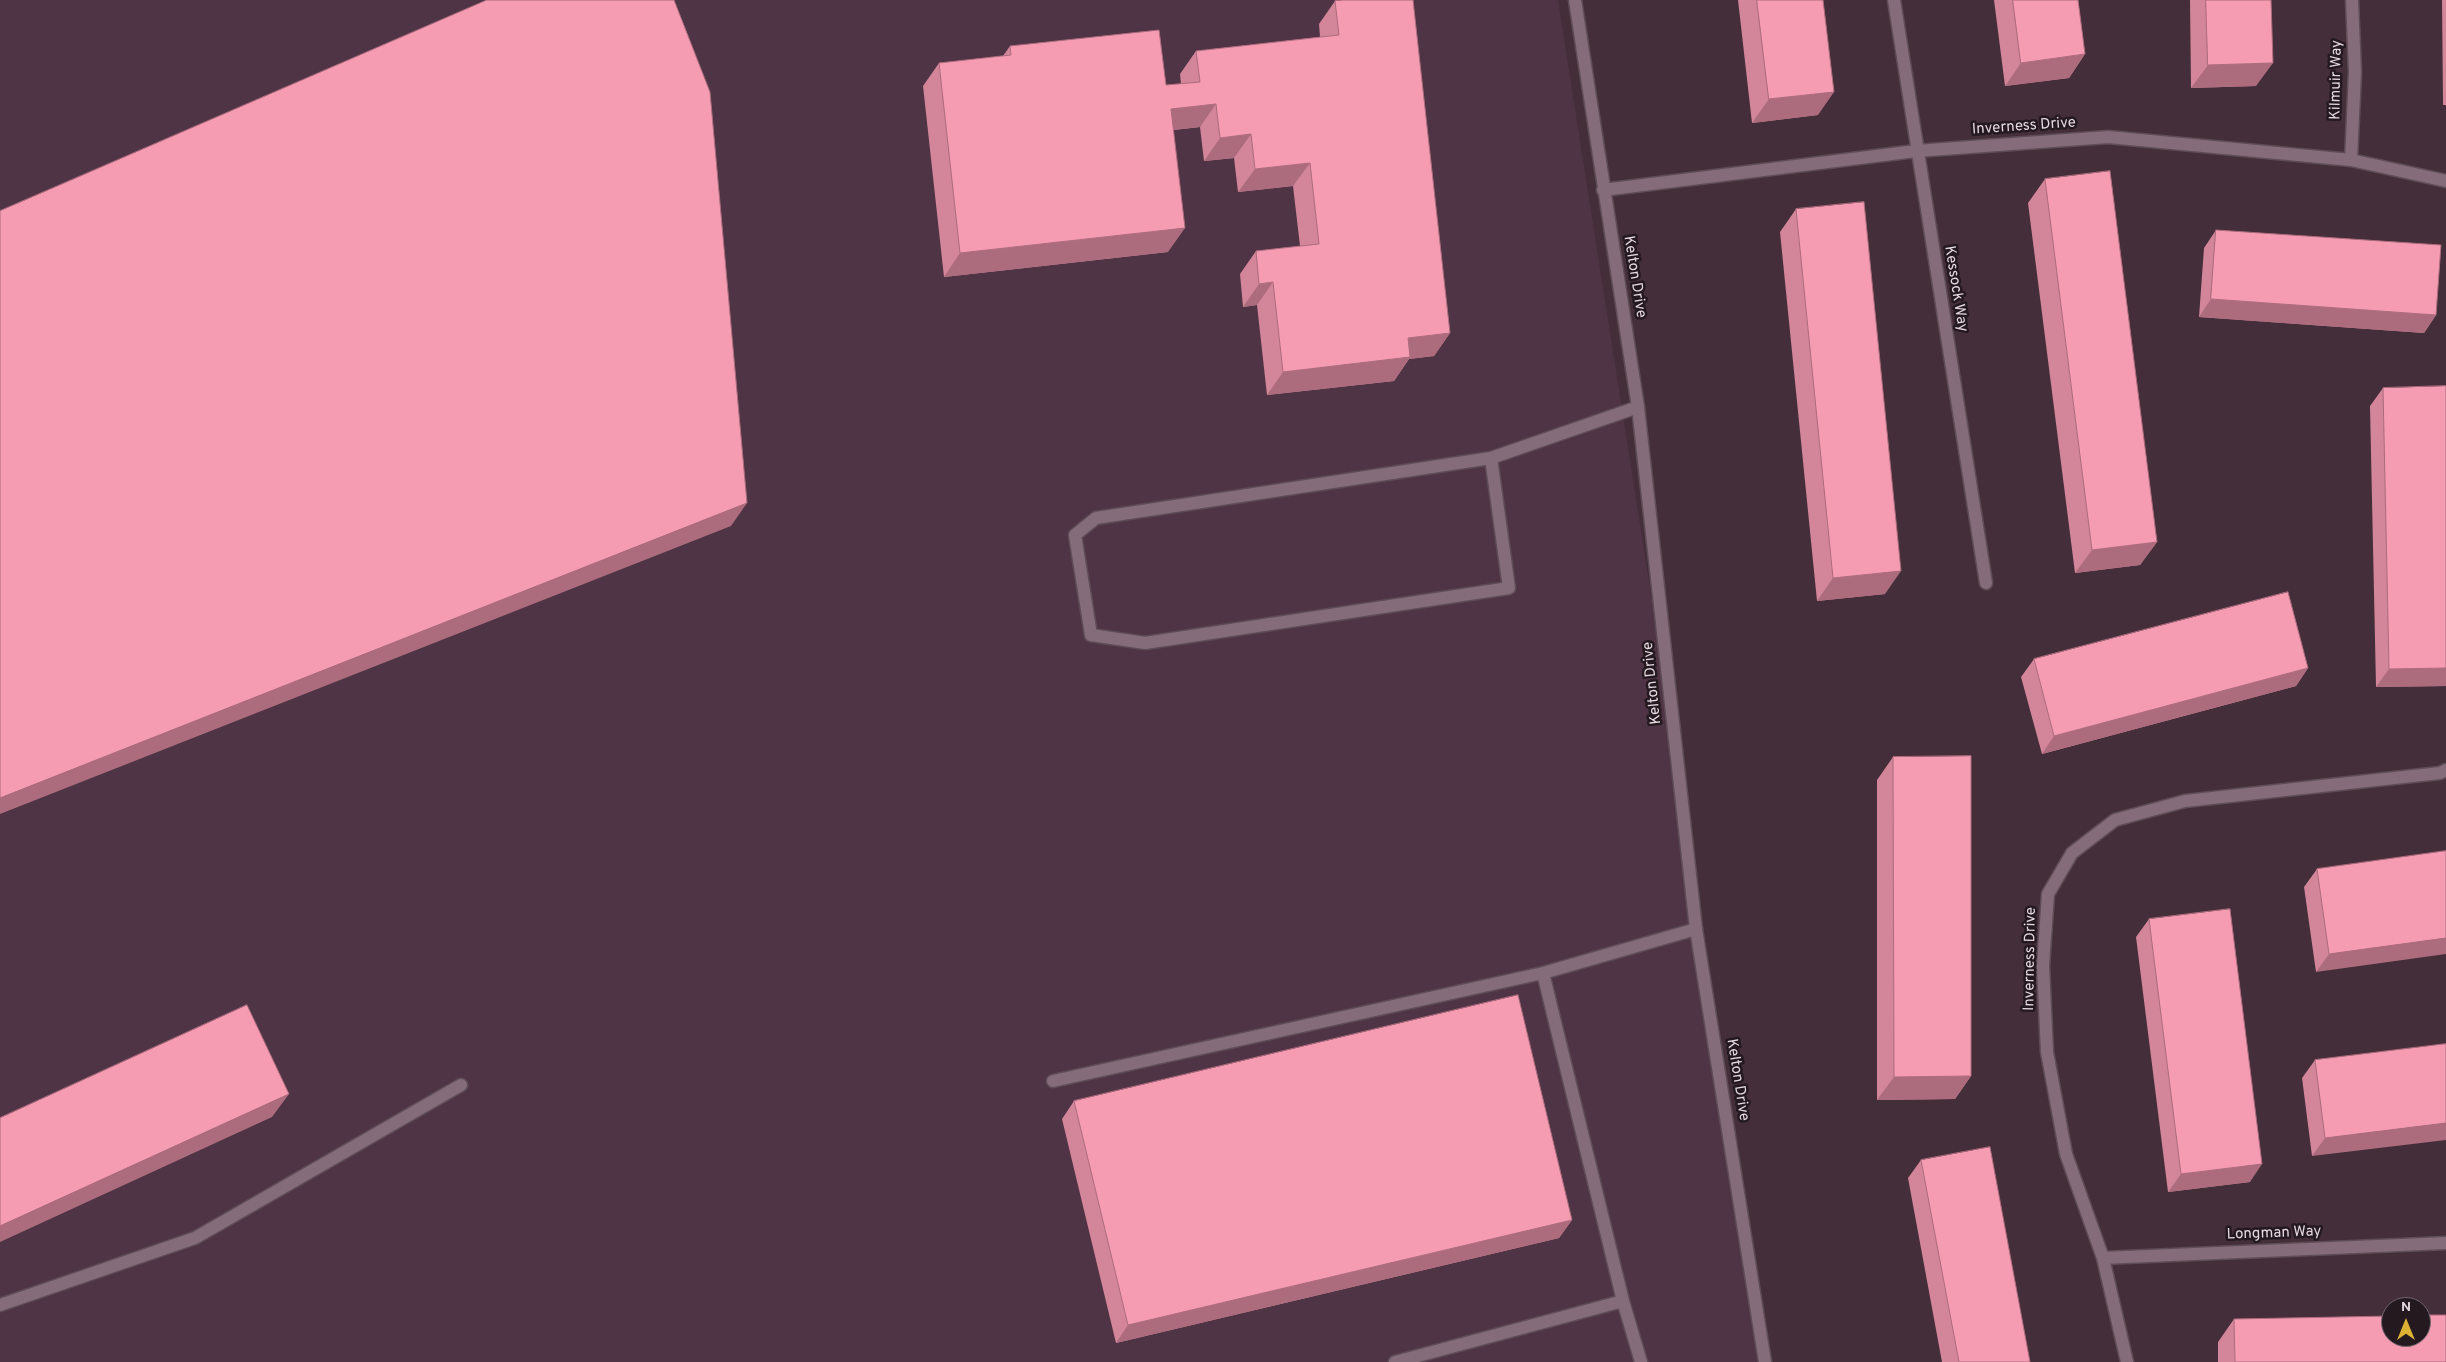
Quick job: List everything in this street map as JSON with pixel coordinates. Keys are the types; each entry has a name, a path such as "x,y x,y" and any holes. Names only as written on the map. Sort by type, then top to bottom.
{"street":[{"name":"Kelton Drive","path":"1574,0 1638,407 1696,929 1766,1362"},
{"name":"Kessock Way","path":"1894,0 1916,151 1986,584"},
{"name":"Kilmuir Way","path":"2351,160 2354,72 2352,0"},
{"name":"Inverness Drive","path":"1603,190 1916,151 2108,138 2351,160 2446,181"},
{"path":"1491,458 1509,588 1145,643 1091,634 1075,535 1096,518 1491,458 1638,407"},
{"name":"Inverness Drive","path":"2127,1362 2103,1258 2066,1154 2047,1052 2043,966 2048,894 2072,853 2115,820 2185,801 2440,773 2446,770"},
{"path":"1053,1080 1543,973 1696,929"},
{"path":"1543,973 1623,1301 1641,1362"},
{"path":"0,1305 194,1238 461,1085"},
{"name":"Longman Way","path":"2103,1258 2446,1243"},
{"path":"1395,1362 1623,1301"}],"shaded area":[{"path":"0,0 1558,0 1771,1362 0,1362"}],"building":[{"path":"487,0 674,0 710,92 747,503 0,798 0,211"},
{"path":"1413,0 1450,333 1408,338 1410,357 1283,372 1273,282 1259,284 1256,251 1319,244 1310,163 1255,169 1251,134 1220,138 1216,104 1171,109 1185,228 960,253 939,63 1011,55 1010,46 1159,30 1166,85 1200,82 1196,51 1339,35 1335,1"},
{"path":"1757,0 1823,0 1834,92 1769,99"},
{"path":"2013,0 2078,0 2085,54 2021,63"},
{"path":"2206,0 2271,0 2273,63 2208,65"},
{"path":"2110,171 2157,542 2092,550 2045,179"},
{"path":"1864,202 1901,571 1833,578 1796,209"},
{"path":"2216,230 2441,245 2436,315 2211,299"},
{"path":"2446,386 2446,668 2389,669 2383,388"},
{"path":"2288,592 2308,668 2054,736 2034,659"},
{"path":"1971,756 1971,1076 1894,1077 1893,757"},
{"path":"2446,851 2446,938 2329,954 2317,869"},
{"path":"2230,909 2262,1164 2181,1174 2149,919"},
{"path":"1518,995 1572,1220 1128,1325 1074,1101"},
{"path":"247,1005 289,1094 0,1226 0,1118"},
{"path":"2446,1044 2446,1123 2325,1138 2315,1060"},
{"path":"1990,1147 2030,1362 1959,1362 1921,1160"},
{"path":"2431,1315 2446,1315 2446,1362 2235,1362 2234,1319 2381,1316 2381,1347 2431,1347"}]}
